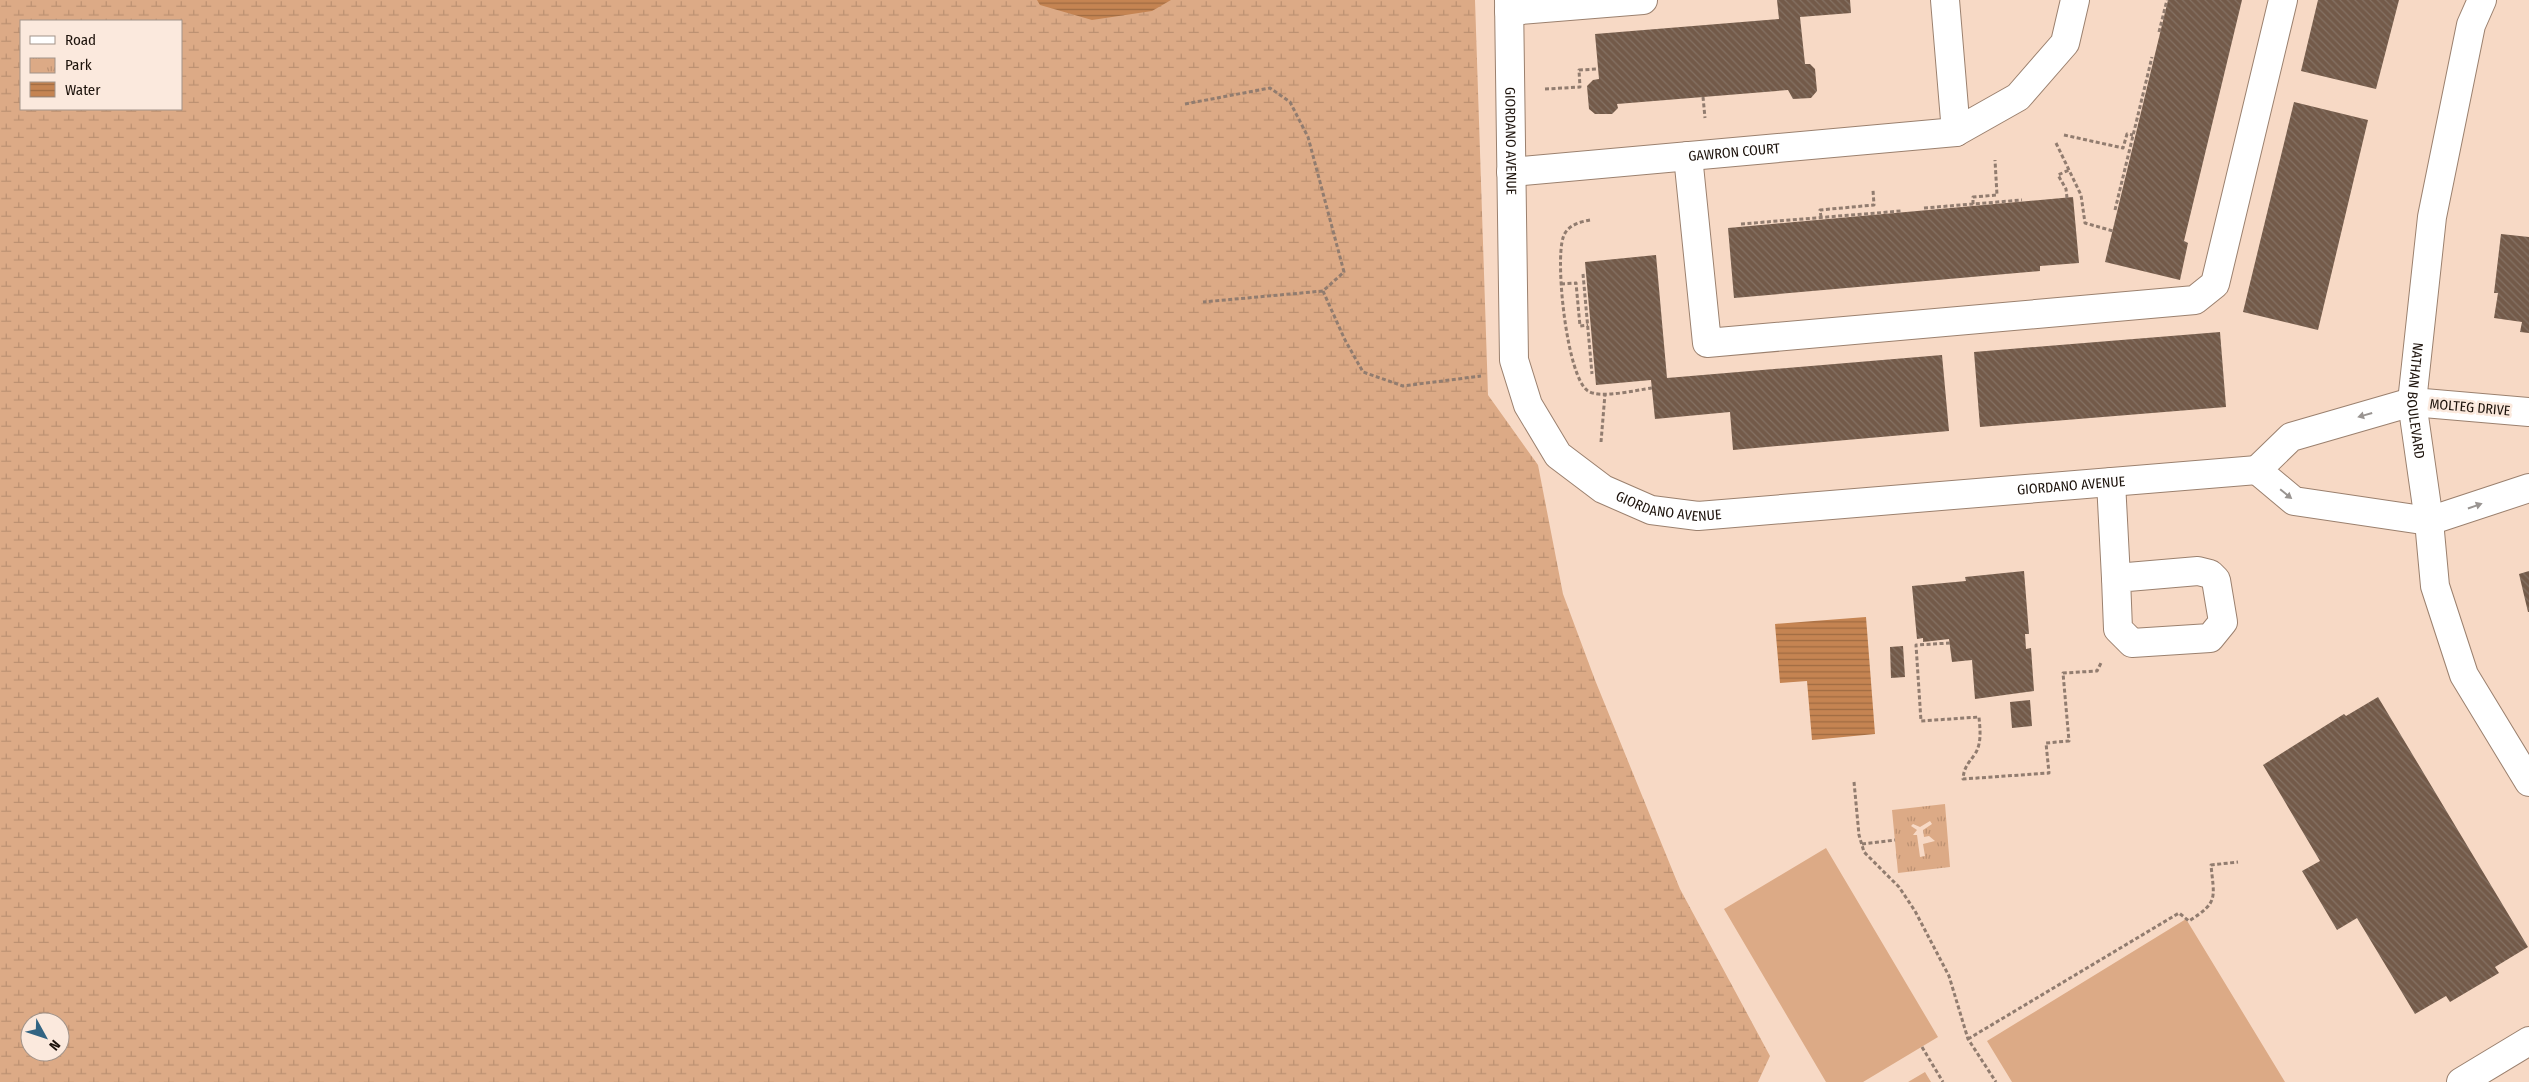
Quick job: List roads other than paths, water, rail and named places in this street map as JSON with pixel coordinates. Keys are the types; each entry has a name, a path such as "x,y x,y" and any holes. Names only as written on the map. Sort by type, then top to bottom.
{"street":[{"path":"1509,5 1643,0"},
{"path":"1945,0 1956,132"},
{"name":"GAWRON COURT","path":"1511,172 1956,132 2018,97 2065,43 2075,0"},
{"path":"1688,156 1707,343 2195,300 2215,284 2283,0"},
{"name":"NATHAN BOULEVARD","path":"2482,0 2471,25 2432,217 2412,402 2429,521 2435,586 2464,675 2529,782"},
{"name":"GIORDANO AVENUE","path":"1509,5 1514,360 1528,405 1558,455 1603,489 1651,510 1698,516 2257,470"},
{"path":"2412,402 2291,437 2257,470 2294,501 2429,521 2529,488"},
{"name":"MOLTEG DRIVE","path":"2412,402 2529,412"},
{"path":"2111,482 2118,629 2132,642 2210,638 2223,622 2216,580 2210,574 2198,571 2116,578"},
{"path":"2461,1082 2529,1041"}],"water":[{"path":"1037,0 1171,0 1152,11 1092,20 1040,5"},
{"path":"1866,617 1875,734 1812,740 1807,681 1780,683 1775,624"}]}
